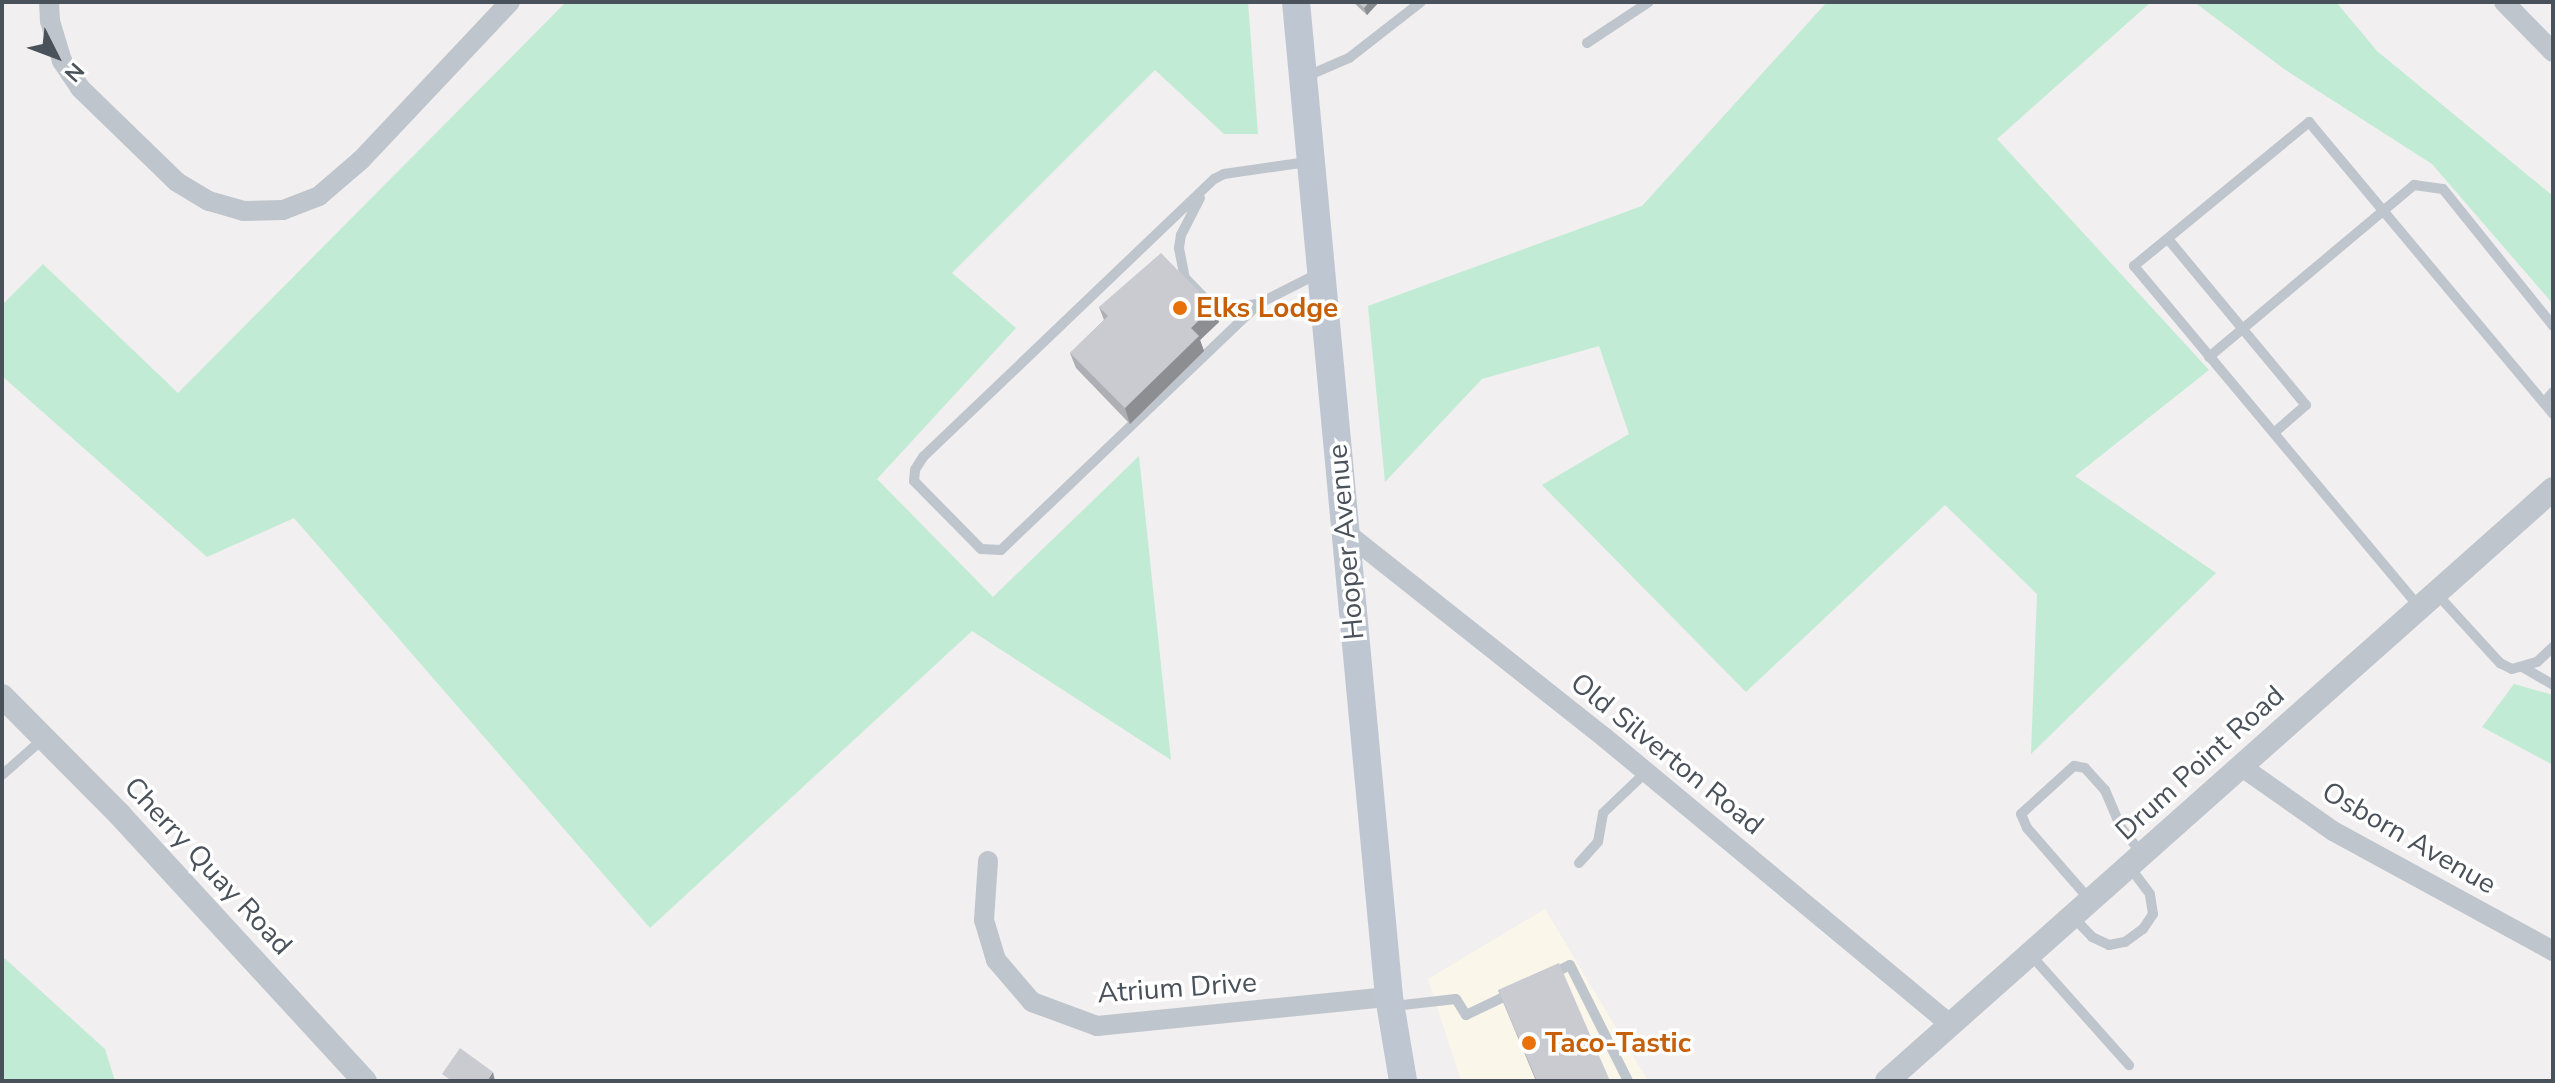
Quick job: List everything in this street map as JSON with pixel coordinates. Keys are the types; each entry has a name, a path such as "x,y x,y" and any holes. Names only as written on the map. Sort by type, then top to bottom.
{"main road":[{"name":"Hooper Avenue","path":"1296,2 1390,1002 1403,1081"}],"street":[{"path":"49,2 50,21 62,61 80,88 177,182 209,201 243,211 283,210 319,196 361,160 510,2"},
{"path":"2504,2 2553,52"},
{"name":"Drum Point Road","path":"1887,1081 2553,489"},
{"name":"Old Silverton Road","path":"1344,531 1646,772 1950,1024"},
{"name":"Cherry Quay Road","path":"2,696 45,736 362,1080"},
{"name":"Osborn Avenue","path":"2242,767 2333,831 2553,951"},
{"name":"Atrium Drive","path":"988,861 984,920 996,960 1032,1002 1097,1026 1390,1002"}],"lane":[{"path":"1303,78 1349,58 1421,2"},
{"path":"1587,43 1649,2"},
{"path":"2553,414 2309,122 2134,266 2264,423 2428,601 2500,663 2512,669 2537,662 2553,647"},
{"path":"1311,161 1224,174 1214,179 923,457 915,470 914,481 981,549 1001,550 1258,304 1321,272"},
{"path":"1214,179 1193,208 1181,235 1179,248 1185,278 1208,302 1229,308 1258,304"},
{"path":"2209,357 2414,185 2443,189 2553,326"},
{"path":"2168,239 2306,405 2275,432"},
{"path":"2544,403 2553,392"},
{"path":"2524,668 2553,685"},
{"path":"2,775 45,736"},
{"path":"2074,766 2085,768 2105,790 2136,860 2150,894 2153,914 2143,929 2125,942 2109,945 2092,937 2082,908 2027,828 2021,814 2074,766"},
{"path":"1579,863 1598,842 1603,813 1646,772"},
{"path":"2030,954 2129,1065"},
{"path":"1544,978 1570,965 1628,1081"},
{"path":"1390,1002 1456,999 1466,1015 1518,990"}],"shaded area":[{"path":"1545,909 1648,1081 1461,1081 1428,979"}],"green space":[{"path":"566,2 1248,2 1258,134 1224,134 1155,70 952,273 1016,328 877,479 993,597 1139,456 1171,760 972,631 650,928 294,518 207,557 2,376 2,305 43,264 178,393"},
{"path":"1827,2 2151,2 1997,139 2209,370 2075,476 2216,573 2031,754 2037,594 1945,505 1746,692 1542,485 1629,434 1599,346 1482,379 1385,482 1368,306 1642,206"},
{"path":"2194,2 2336,2 2377,51 2553,196 2553,304 2432,164 2287,71"},
{"path":"2514,684 2553,695 2553,765 2482,727"},
{"path":"2,956 105,1049 115,1081 2,1081"}],"building":[{"path":"1161,253 1213,306 1191,328 1199,336 1125,408 1070,353 1108,316 1099,307"},
{"path":"1559,963 1610,1081 1537,1081 1498,990"},
{"path":"460,1048 493,1072 487,1081 452,1081 442,1074"}],"place":[{"name":"Elks Lodge","path":"1180,308"},
{"name":"Taco-Tastic","path":"1529,1043"}]}
